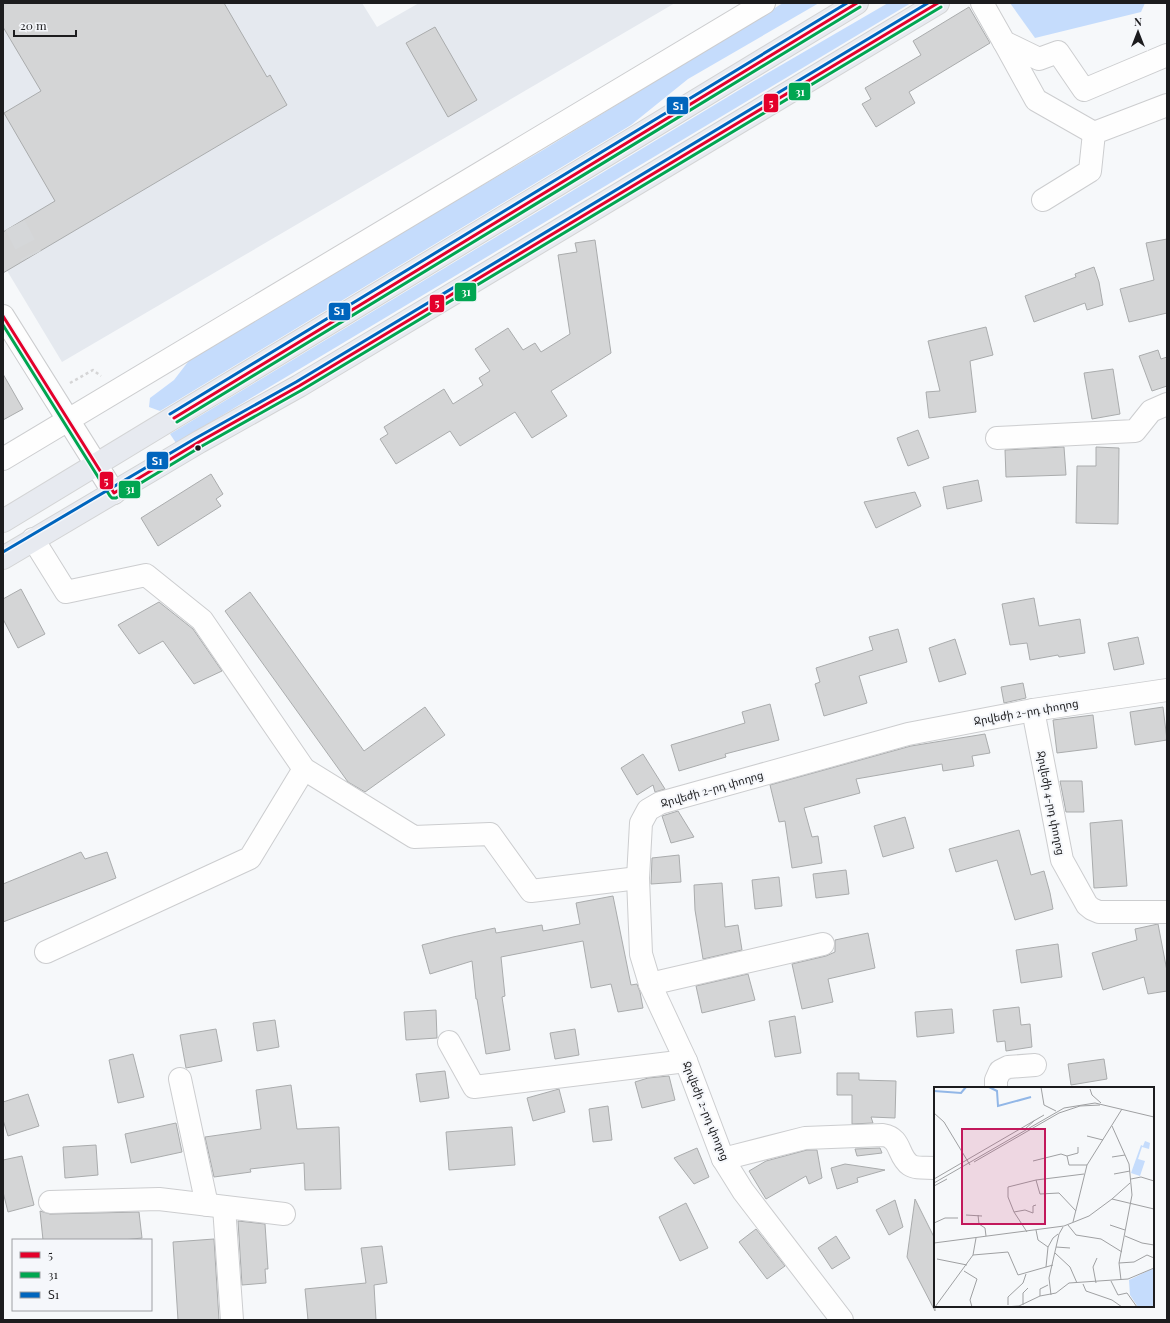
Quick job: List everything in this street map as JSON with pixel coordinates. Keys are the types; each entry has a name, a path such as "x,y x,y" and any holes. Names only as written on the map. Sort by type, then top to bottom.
{"main road":[{"path":"3,521 857,3"},
{"path":"3,558 199,442 306,382 938,3"}],"street":[{"path":"3,459 764,3"},
{"path":"982,3 1036,100 1094,133"},
{"path":"1004,42 1039,59 1058,52 1084,90 1167,55"},
{"path":"1094,133 1167,105"},
{"path":"1043,200 1090,171 1094,133"},
{"path":"3,316 114,493"},
{"path":"997,438 1135,431 1152,411 1167,404"},
{"path":"33,540 66,592 146,575 202,620 304,769 414,837 490,834 531,891 638,878"},
{"name":"Ջրվեժի 2-րդ փողոց","path":"842,1320 743,1191 723,1159 686,1060 650,984 641,954 638,878 642,823 648,810 660,803 908,734 1033,710 1167,690"},
{"name":"Ջրվեժի 4-րդ փողոց","path":"1033,710 1062,860 1087,905 1099,912 1167,912"},
{"path":"46,952 250,858 304,769"},
{"path":"650,984 823,944"},
{"path":"449,1042 474,1087 686,1060"},
{"path":"996,1087 996,1080 1000,1071 1008,1067 1035,1065"},
{"path":"180,1079 215,1206 232,1320"},
{"path":"723,1159 805,1138 883,1135 889,1136 895,1140 909,1164 914,1166 934,1168"},
{"path":"50,1202 159,1199 284,1214"}],"path":[{"path":"67,385 93,370 104,378"}],"shaded area":[{"path":"3,3 362,3 377,27 419,3 675,3 62,362 3,264"},
{"path":"783,3 819,3 688,79 631,125 160,411 149,407 150,398 174,380 194,354 543,150"},
{"path":"888,3 911,3 176,443 170,434 754,81"},
{"path":"1010,3 1145,3 1141,12 1035,38"}],"building":[{"path":"3,3 224,3 267,77 270,75 287,105 3,273 3,232 55,201 4,113 41,91 3,27"},
{"path":"969,7 990,43 909,92 915,103 876,127 862,104 871,99 865,88 921,55 913,41"},
{"path":"435,27 477,100 448,117 406,43"},
{"path":"1167,239 1167,313 1129,322 1120,289 1154,280 1146,243"},
{"path":"595,240 611,353 551,391 567,416 532,438 515,412 460,446 450,431 396,464 380,439 388,434 384,427 444,389 453,404 483,385 479,378 490,371 475,349 508,328 523,350 535,343 541,352 570,334 558,255 577,252 575,243"},
{"path":"1094,267 1099,282 1103,305 1087,310 1085,303 1034,322 1025,296 1076,277 1075,274"},
{"path":"986,327 993,355 970,361 976,412 929,418 926,392 940,391 928,341"},
{"path":"1158,350 1161,359 1167,357 1167,386 1152,391 1139,356"},
{"path":"1113,369 1120,414 1092,419 1084,373"},
{"path":"3,374 23,409 3,420"},
{"path":"918,430 929,458 908,466 897,438"},
{"path":"1064,447 1066,475 1006,477 1005,450"},
{"path":"1096,447 1119,448 1118,524 1076,523 1077,466 1096,466"},
{"path":"211,474 223,494 216,499 221,506 158,546 141,518"},
{"path":"978,480 982,501 947,509 943,487"},
{"path":"915,492 921,506 876,528 864,502"},
{"path":"21,589 45,634 18,648 3,619 3,599"},
{"path":"250,592 364,751 425,707 445,735 365,792 348,782 225,611"},
{"path":"1034,598 1039,626 1080,619 1085,653 1059,657 1058,655 1030,660 1027,643 1010,645 1002,604"},
{"path":"159,602 193,629 222,671 194,684 163,641 139,654 118,625"},
{"path":"898,629 907,662 859,676 867,703 824,716 815,684 820,682 816,668 873,650 869,637"},
{"path":"1138,637 1144,664 1114,670 1108,643"},
{"path":"955,639 966,674 939,682 929,648"},
{"path":"1023,683 1026,698 1004,703 1001,687"},
{"path":"770,704 779,740 725,754 726,757 679,771 671,745 745,723 742,712"},
{"path":"1163,707 1167,740 1135,745 1130,712"},
{"path":"1093,715 1097,748 1057,753 1053,720"},
{"path":"985,734 990,753 972,756 974,766 943,771 942,764 856,779 860,793 804,808 812,837 818,836 822,863 792,868 785,821 779,822 770,785 911,746"},
{"path":"643,754 665,789 655,792 653,785 637,795 621,768"},
{"path":"1060,781 1082,781 1084,812 1066,812"},
{"path":"678,811 694,837 671,843 662,816"},
{"path":"905,817 914,848 883,857 874,826"},
{"path":"1122,820 1127,886 1094,888 1090,823"},
{"path":"1019,830 1031,875 1044,871 1053,909 1015,920 997,860 956,872 949,849"},
{"path":"81,852 85,859 107,852 116,878 3,922 3,884"},
{"path":"679,855 681,882 651,884 652,858"},
{"path":"846,870 849,894 816,898 813,874"},
{"path":"779,877 782,906 755,909 752,880"},
{"path":"722,883 725,927 738,925 742,950 703,959 695,910 694,885"},
{"path":"613,896 631,985 637,984 643,1008 618,1012 611,984 591,988 583,941 501,957 505,996 502,997 510,1050 486,1054 476,999 472,961 430,974 422,945 495,928 496,933 542,925 543,931 580,924 576,903"},
{"path":"1158,924 1167,971 1167,991 1148,994 1144,977 1103,990 1092,953 1137,940 1135,929"},
{"path":"868,933 875,968 828,979 833,1002 802,1009 792,964 826,956 835,952 835,940"},
{"path":"1058,944 1062,977 1021,983 1016,950"},
{"path":"748,974 755,1000 702,1013 696,986"},
{"path":"1019,1007 1021,1025 1030,1024 1032,1047 1006,1051 1005,1041 997,1042 993,1010"},
{"path":"952,1009 954,1033 917,1037 915,1012"},
{"path":"436,1010 437,1038 406,1040 404,1012"},
{"path":"795,1016 801,1053 775,1057 769,1021"},
{"path":"275,1020 279,1047 257,1051 253,1023"},
{"path":"216,1029 222,1061 186,1068 180,1035"},
{"path":"575,1029 579,1055 555,1059 550,1033"},
{"path":"133,1054 144,1097 118,1103 109,1060"},
{"path":"1104,1059 1107,1079 1071,1085 1068,1064"},
{"path":"445,1071 449,1098 420,1102 416,1074"},
{"path":"837,1073 859,1073 859,1080 896,1081 895,1118 871,1117 873,1123 852,1124 852,1095 837,1095"},
{"path":"669,1076 675,1100 642,1108 635,1082 648,1078"},
{"path":"291,1085 297,1129 339,1127 341,1189 305,1190 304,1163 250,1169 251,1172 214,1177 205,1137 261,1129 256,1090"},
{"path":"559,1089 565,1112 533,1121 527,1098"},
{"path":"28,1094 39,1126 8,1136 3,1120 3,1102"},
{"path":"608,1106 612,1140 593,1142 589,1109"},
{"path":"176,1123 182,1152 131,1163 125,1134"},
{"path":"512,1127 515,1165 449,1170 446,1132"},
{"path":"96,1145 98,1175 65,1178 63,1147"},
{"path":"697,1148 709,1177 694,1184 674,1158"},
{"path":"880,1148 882,1153 857,1156 855,1149"},
{"path":"807,1150 817,1150 822,1178 809,1184 806,1176 766,1199 749,1171 766,1161"},
{"path":"22,1156 34,1205 8,1212 3,1192 3,1160"},
{"path":"845,1164 885,1170 857,1178 858,1182 837,1189 831,1168"},
{"path":"915,1199 934,1237 935,1311 907,1257"},
{"path":"895,1200 903,1227 889,1235 876,1210"},
{"path":"686,1203 708,1248 680,1261 659,1217"},
{"path":"40,1211 50,1214 139,1212 142,1238 43,1239"},
{"path":"238,1221 265,1224 268,1269 265,1269 266,1283 242,1285"},
{"path":"756,1229 785,1266 767,1279 739,1242"},
{"path":"836,1236 850,1258 832,1269 818,1248"},
{"path":"214,1239 219,1320 178,1320 173,1242"},
{"path":"382,1246 387,1283 374,1285 376,1320 308,1320 305,1289 366,1283 361,1248"}],"tunnel":[{"path":"15,225 31,256"}],"transit line":[{"name":"Տ1","path":"170,414 847,3"},
{"name":"5","path":"174,418 857,3"},
{"name":"Տ1","path":"3,552 196,438 296,382 928,3"},
{"name":"5","path":"3,316 114,493 199,442 299,386 938,3"},
{"name":"31","path":"177,422 860,7"},
{"name":"31","path":"3,325 110,496 112,498 116,498 202,446 302,390 941,7"}]}
